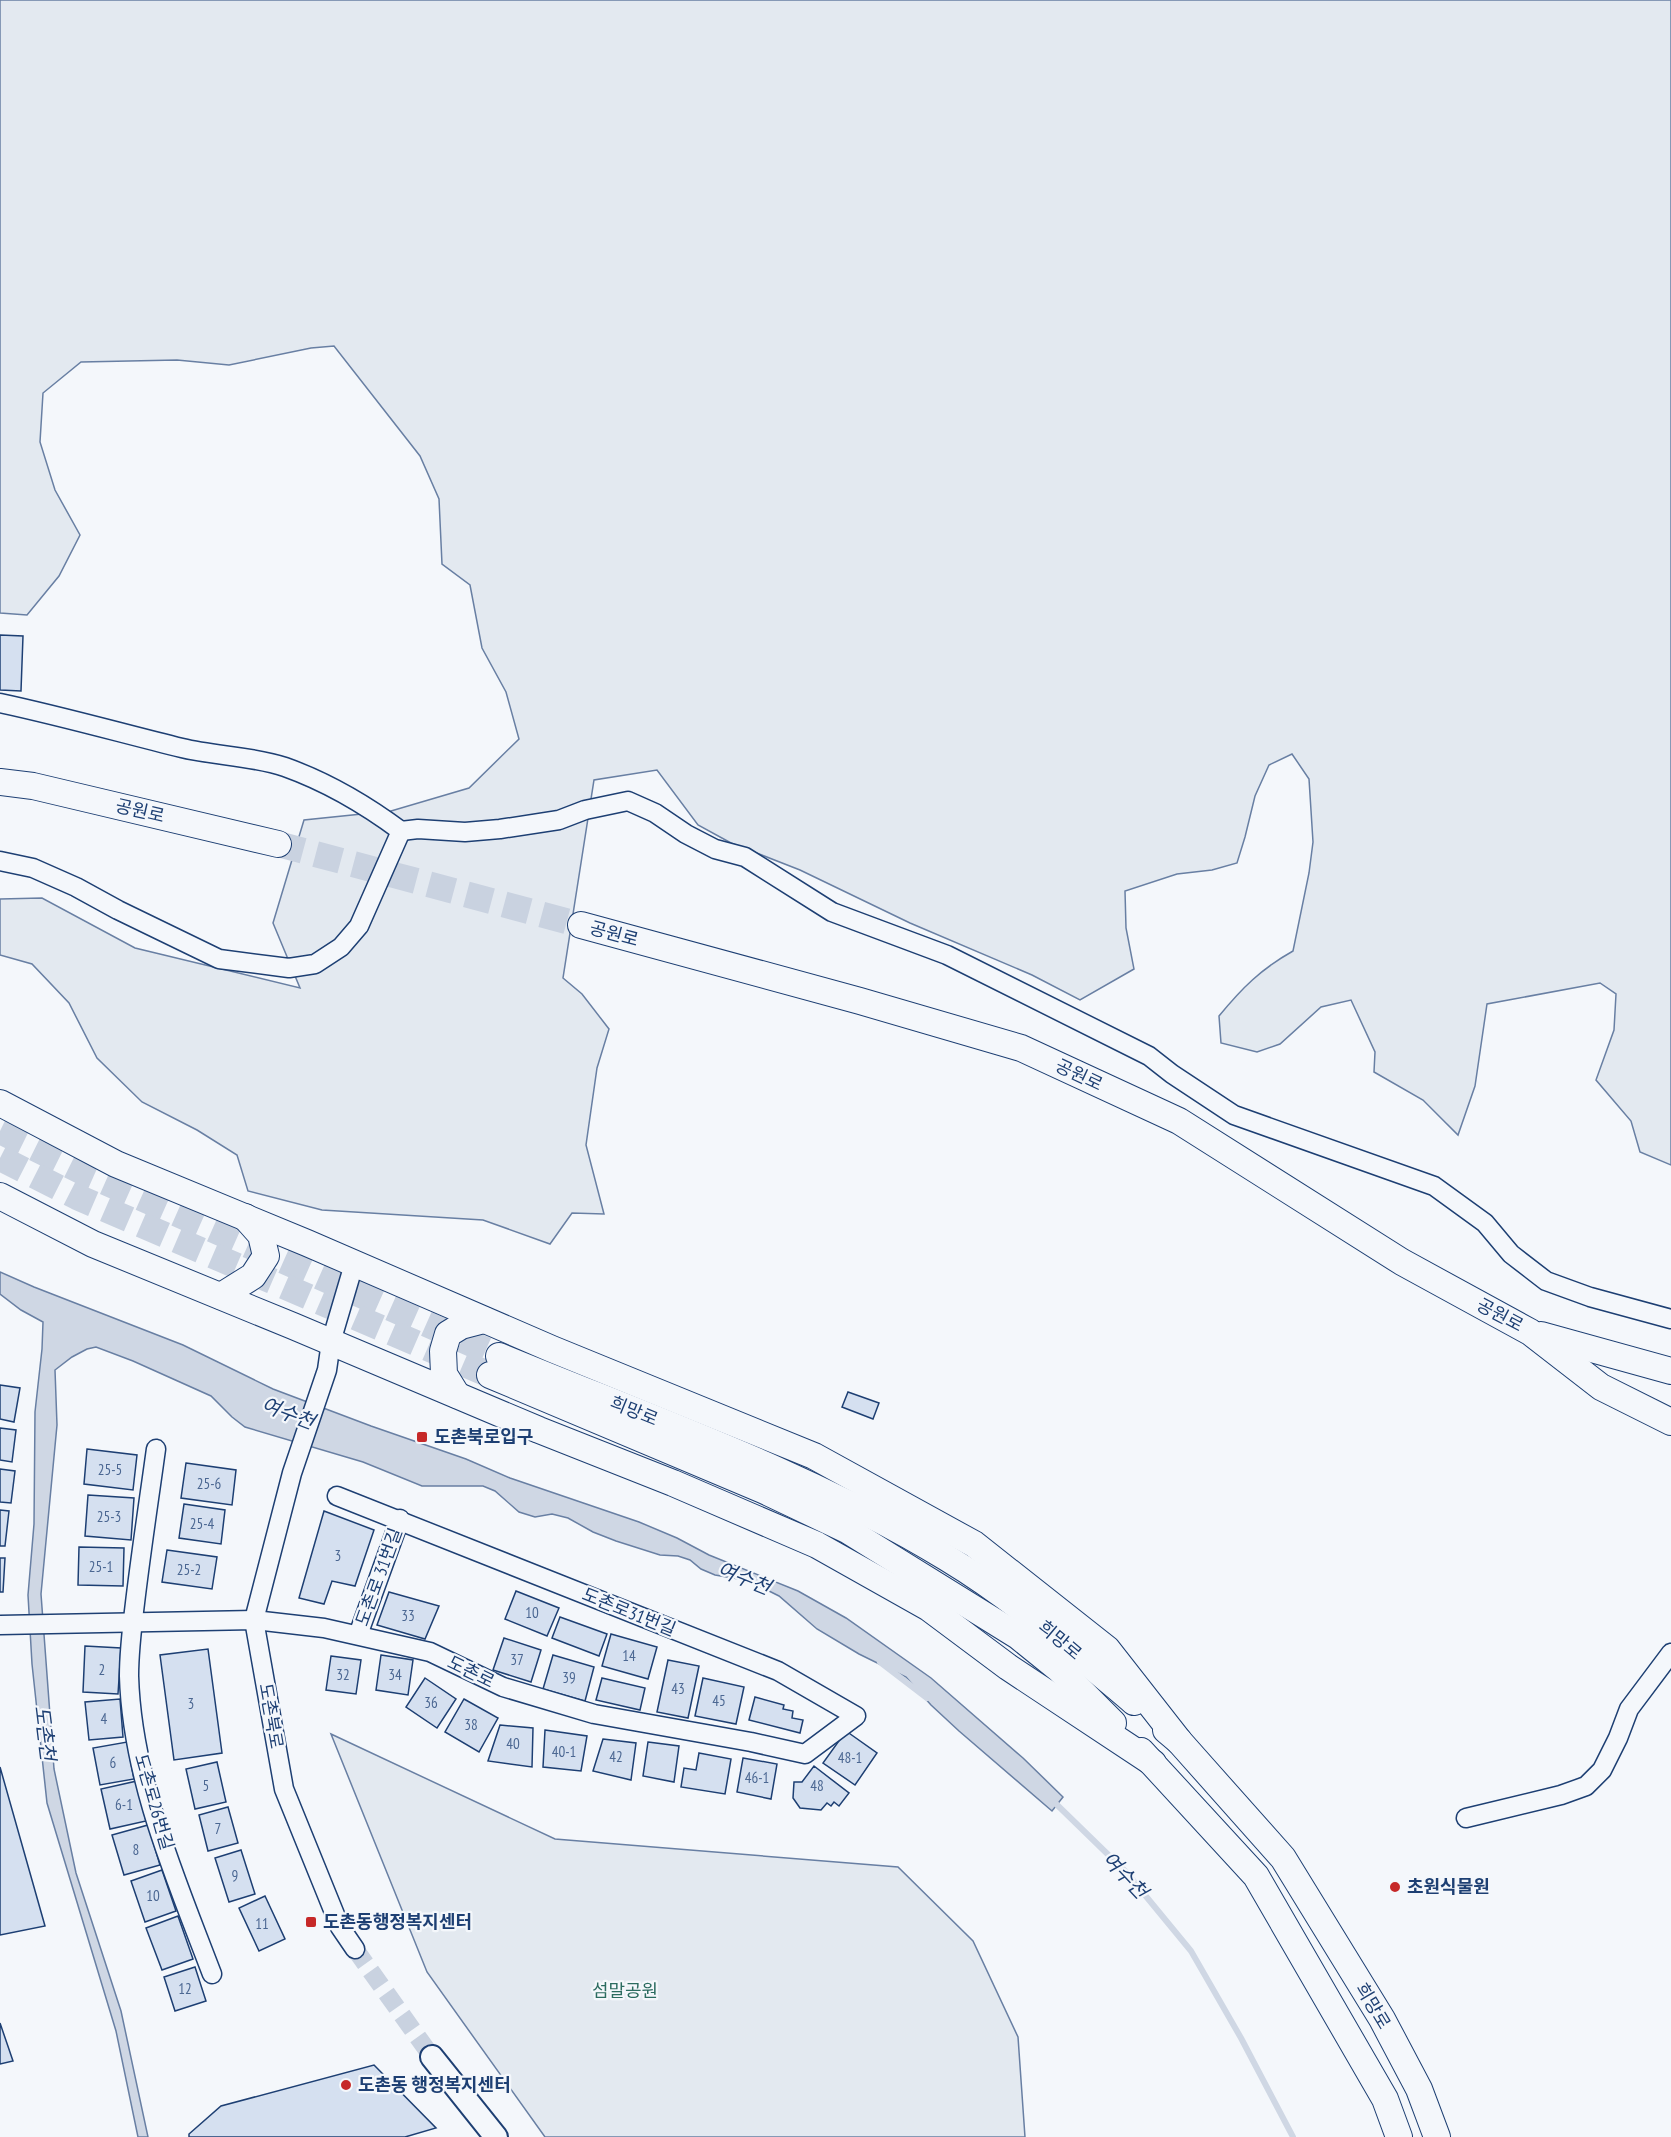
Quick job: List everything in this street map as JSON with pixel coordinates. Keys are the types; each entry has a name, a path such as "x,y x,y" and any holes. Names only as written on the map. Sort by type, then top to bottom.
{"main road":[{"name":"공원로","path":"0,782 33,786 278,844"},
{"name":"공원로","path":"581,925 1021,1047 1179,1121 1402,1262 1530,1332 1601,1388 1671,1422"},
{"path":"0,1103 116,1164 484,1320 814,1456 974,1544 1107,1649 1179,1741"},
{"path":"0,1196 93,1244 673,1483 817,1545 929,1608 1008,1667 1153,1764"},
{"path":"221,1296 253,1276 266,1256 261,1235 245,1217"},
{"path":"457,1395 444,1374 443,1351 448,1334 461,1326 484,1320"},
{"name":"공원로","path":"1530,1332 1671,1371"},
{"name":"희망로","path":"1399,2137 1380,2090 1256,1876 1153,1764 1060,1670 1018,1636 847,1530 495,1365 773,1468 858,1508 947,1558 1032,1616 1179,1741 1283,1858 1382,2019 1419,2089 1437,2137"}],"street":[{"path":"0,703 99,725 185,748 285,767 336,790 376,812 401,831 418,829 465,832 500,829 559,820 585,810 628,801 656,813 686,834 714,849 745,857 832,912 947,955 1149,1056 1172,1074 1234,1114 1434,1186 1485,1223 1511,1254 1546,1281 1590,1297 1671,1319"},
{"path":"0,861 33,868 76,887 117,910 219,959 289,968 315,963 341,947 359,926 401,831"},
{"path":"331,1342 354,1264"},
{"name":"도촌북로","path":"331,1342 327,1370 292,1473 254,1620 284,1789 340,1927 355,1948"},
{"path":"133,1622 156,1449"},
{"name":"도촌로31번길","path":"337,1496 400,1519 778,1671 856,1716 805,1754"},
{"name":"도촌로 31번길","path":"358,1635 400,1519"},
{"name":"도촌로","path":"0,1625 254,1620 324,1628 430,1652 503,1688 594,1714 805,1754"},
{"name":"도촌로26번길","path":"133,1622 129,1675 134,1728 152,1806 212,1974"},
{"path":"1466,1818 1561,1795 1586,1786 1602,1770 1629,1709 1671,1653"},
{"path":"432,2057 496,2137"}],"green space":[{"path":"0,0 1671,0 1671,1165 1640,1152 1631,1121 1596,1080 1614,1030 1616,994 1600,983 1487,1004 1475,1086 1458,1135 1423,1100 1374,1072 1375,1052 1351,1000 1321,1007 1280,1044 1257,1052 1221,1043 1219,1016 1253,980 1293,951 1313,842 1309,779 1292,754 1269,765 1255,796 1237,863 1212,870 1177,874 1125,891 1126,928 1134,969 1080,1000 1032,975 910,923 800,870 731,843 698,825 657,770 594,780 563,978 582,994 609,1029 597,1068 586,1145 604,1214 572,1213 550,1244 483,1220 322,1210 248,1191 237,1155 197,1130 142,1102 97,1058 69,1003 32,964 0,955 0,899 42,898 135,948 300,988 273,923 304,820 391,811 469,788 519,739 506,692 482,648 470,585 442,564 439,499 420,456 334,346 311,348 229,365 177,360 81,362 43,393 40,442 55,490 80,535 59,576 27,615 0,613"},
{"name":"섬말공원","path":"331,1734 555,1839 898,1867 973,1941 1018,2037 1025,2137 545,2137 427,1972"}],"water":[{"name":"도촌천","path":"0,1272 183,1345 273,1389 466,1459 510,1478 639,1522 709,1555 798,1591 846,1618 931,1678 1023,1758 1063,1797 1052,1811 959,1731 906,1677 859,1654 817,1629 779,1596 765,1589 745,1580 715,1575 701,1569 690,1560 678,1556 660,1555 616,1541 593,1532 568,1518 552,1514 535,1517 519,1512 495,1491 483,1486 422,1486 363,1462 245,1427 211,1396 133,1361 96,1347 87,1349 55,1370 57,1425 41,1594 54,1769 76,1873 121,2011 148,2137 138,2137 116,2031 47,1803 32,1664 28,1595 34,1524 35,1412 43,1322 21,1310 0,1294"}],"building":[{"path":"0,635 23,636 21,691 0,690"},
{"path":"0,1385 20,1388 14,1422 0,1419"},
{"path":"848,1392 879,1403 873,1419 842,1407"},
{"path":"0,1428 16,1430 12,1462 0,1460"},
{"path":"87,1449 137,1455 133,1490 84,1484"},
{"path":"186,1463 236,1470 232,1505 181,1498"},
{"path":"0,1469 15,1471 11,1503 0,1502"},
{"path":"88,1495 134,1498 131,1540 85,1536"},
{"path":"184,1504 225,1510 221,1544 179,1538"},
{"path":"0,1510 9,1511 5,1546 0,1546"},
{"path":"324,1511 374,1530 355,1586 332,1581 324,1604 299,1598"},
{"path":"79,1547 124,1548 123,1586 78,1585"},
{"path":"167,1550 217,1557 212,1589 162,1582"},
{"path":"0,1558 5,1558 3,1592 0,1592"},
{"path":"516,1591 559,1608 547,1636 505,1619"},
{"path":"389,1592 439,1606 425,1639 377,1625"},
{"path":"560,1617 607,1634 599,1656 552,1638"},
{"path":"611,1634 657,1647 648,1679 602,1666"},
{"path":"504,1638 541,1650 531,1682 493,1670"},
{"path":"85,1646 121,1648 118,1694 83,1692"},
{"path":"208,1649 222,1753 174,1760 160,1655"},
{"path":"381,1655 413,1660 408,1695 376,1690"},
{"path":"553,1655 594,1667 585,1701 543,1689"},
{"path":"331,1656 361,1660 356,1694 326,1690"},
{"path":"668,1660 699,1666 688,1718 657,1712"},
{"path":"425,1678 456,1699 437,1728 406,1707"},
{"path":"602,1678 645,1688 640,1710 596,1700"},
{"path":"703,1678 744,1687 736,1724 695,1716"},
{"path":"755,1697 784,1705 783,1709 793,1711 792,1718 803,1720 800,1733 749,1720"},
{"path":"120,1699 123,1737 89,1740 85,1702"},
{"path":"464,1699 498,1718 479,1752 445,1732"},
{"path":"500,1725 533,1728 532,1767 488,1761"},
{"path":"545,1730 587,1736 581,1771 543,1767"},
{"path":"846,1731 877,1753 855,1785 823,1763"},
{"path":"603,1739 636,1743 631,1780 593,1771"},
{"path":"127,1742 134,1779 100,1785 93,1748"},
{"path":"648,1742 679,1746 674,1782 643,1776"},
{"path":"699,1753 731,1759 725,1794 681,1787 684,1768 696,1770"},
{"path":"743,1758 777,1764 771,1799 737,1792"},
{"path":"217,1762 226,1802 195,1809 186,1769"},
{"path":"814,1766 849,1793 839,1806 834,1802 831,1806 827,1803 821,1810 800,1808 793,1798 794,1782 802,1782"},
{"path":"0,1767 45,1926 0,1935"},
{"path":"137,1781 146,1821 110,1829 101,1789"},
{"path":"228,1807 238,1843 208,1851 199,1815"},
{"path":"148,1825 160,1865 124,1875 112,1835"},
{"path":"241,1850 255,1894 229,1902 215,1858"},
{"path":"162,1870 176,1911 145,1922 131,1881"},
{"path":"265,1896 285,1939 259,1951 239,1908"},
{"path":"178,1916 193,1959 162,1970 146,1928"},
{"path":"195,1967 206,2001 175,2011 164,1977"},
{"path":"0,2023 13,2061 0,2064"},
{"name":"도촌동 행정복지센터","path":"374,2065 436,2128 405,2137 189,2137 189,2134 221,2106"}],"waterway":[{"name":"여수천","path":"880,1662 927,1698"},
{"name":"여수천","path":"1051,1799 1126,1872 1191,1951 1241,2038 1293,2137"}],"tunnel":[{"path":"278,844 581,925"},
{"path":"0,1131 87,1174 499,1356"},
{"path":"0,1158 77,1197 490,1375"},
{"path":"355,1949 432,2057"}],"place":[{"name":"도촌북로입구","path":"422,1437"},
{"name":"초원식물원","path":"1395,1887"},
{"name":"도촌동행정복지센터","path":"311,1922"},
{"name":"도촌동 행정복지센터","path":"346,2085"}]}
